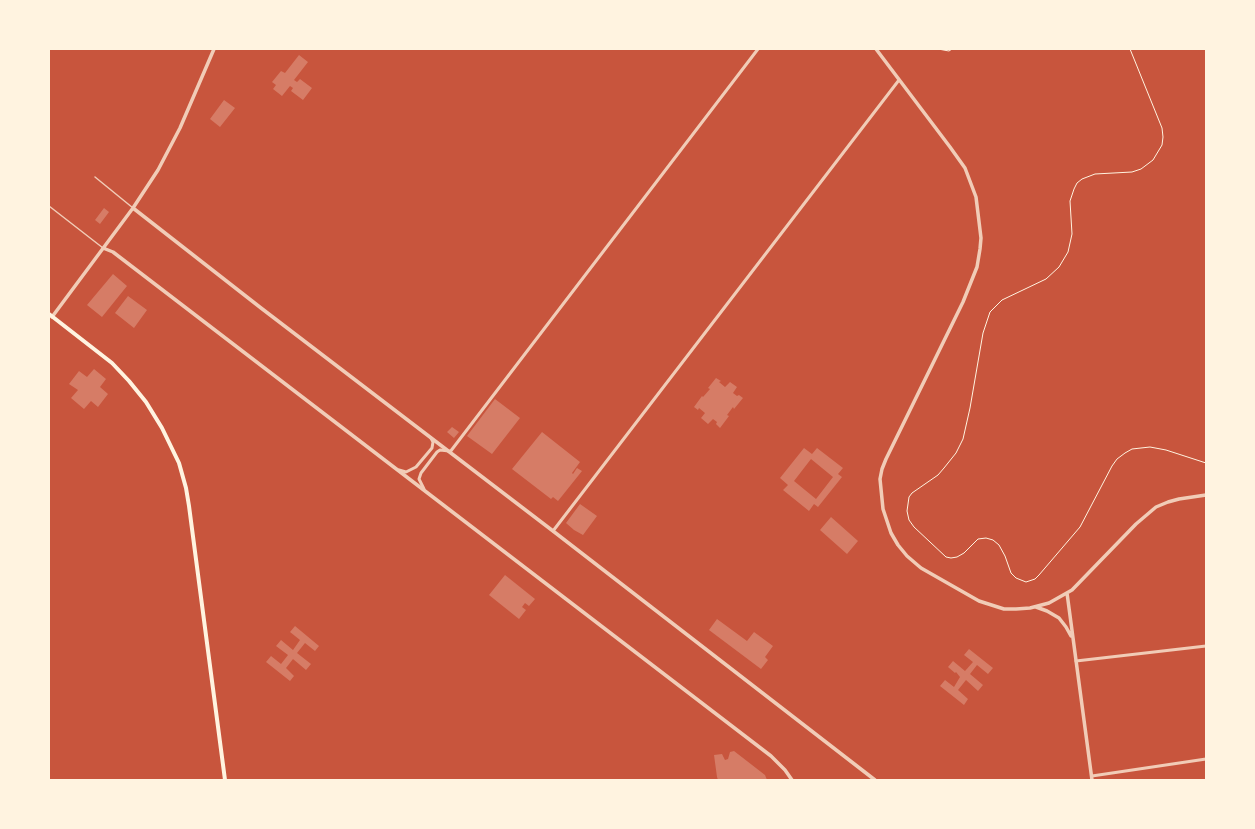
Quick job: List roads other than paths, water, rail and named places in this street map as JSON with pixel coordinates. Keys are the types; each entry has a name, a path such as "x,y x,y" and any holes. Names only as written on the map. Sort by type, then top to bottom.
{"main road":[{"path":"50,315 112,363 130,381 157,418 180,463 189,506 225,780"}],"street":[{"path":"50,315 104,248 133,208 171,147 214,49"},
{"path":"449,452 758,49"},
{"path":"876,49 965,168 976,197 980,227 980,249 977,267 963,302 886,459 880,479 883,509 891,534 898,545 910,560 928,573 973,598 992,606 1010,609 1035,607 1053,601 1077,586 1136,524 1156,507 1179,499 1206,495"},
{"path":"553,531 899,80"},
{"path":"133,208 876,780"},
{"path":"104,248 113,252 771,756 785,770 792,780"},
{"path":"396,469 406,472 416,467 432,446 432,440 428,436"},
{"path":"425,491 419,479 421,473 437,452 440,450 449,452"},
{"path":"1067,593 1092,778 1206,759"},
{"path":"1035,607 1047,610 1059,618 1066,626 1074,641"},
{"path":"1076,661 1206,646"}],"lane":[{"path":"95,177 133,208"},
{"path":"49,206 104,248"}]}
